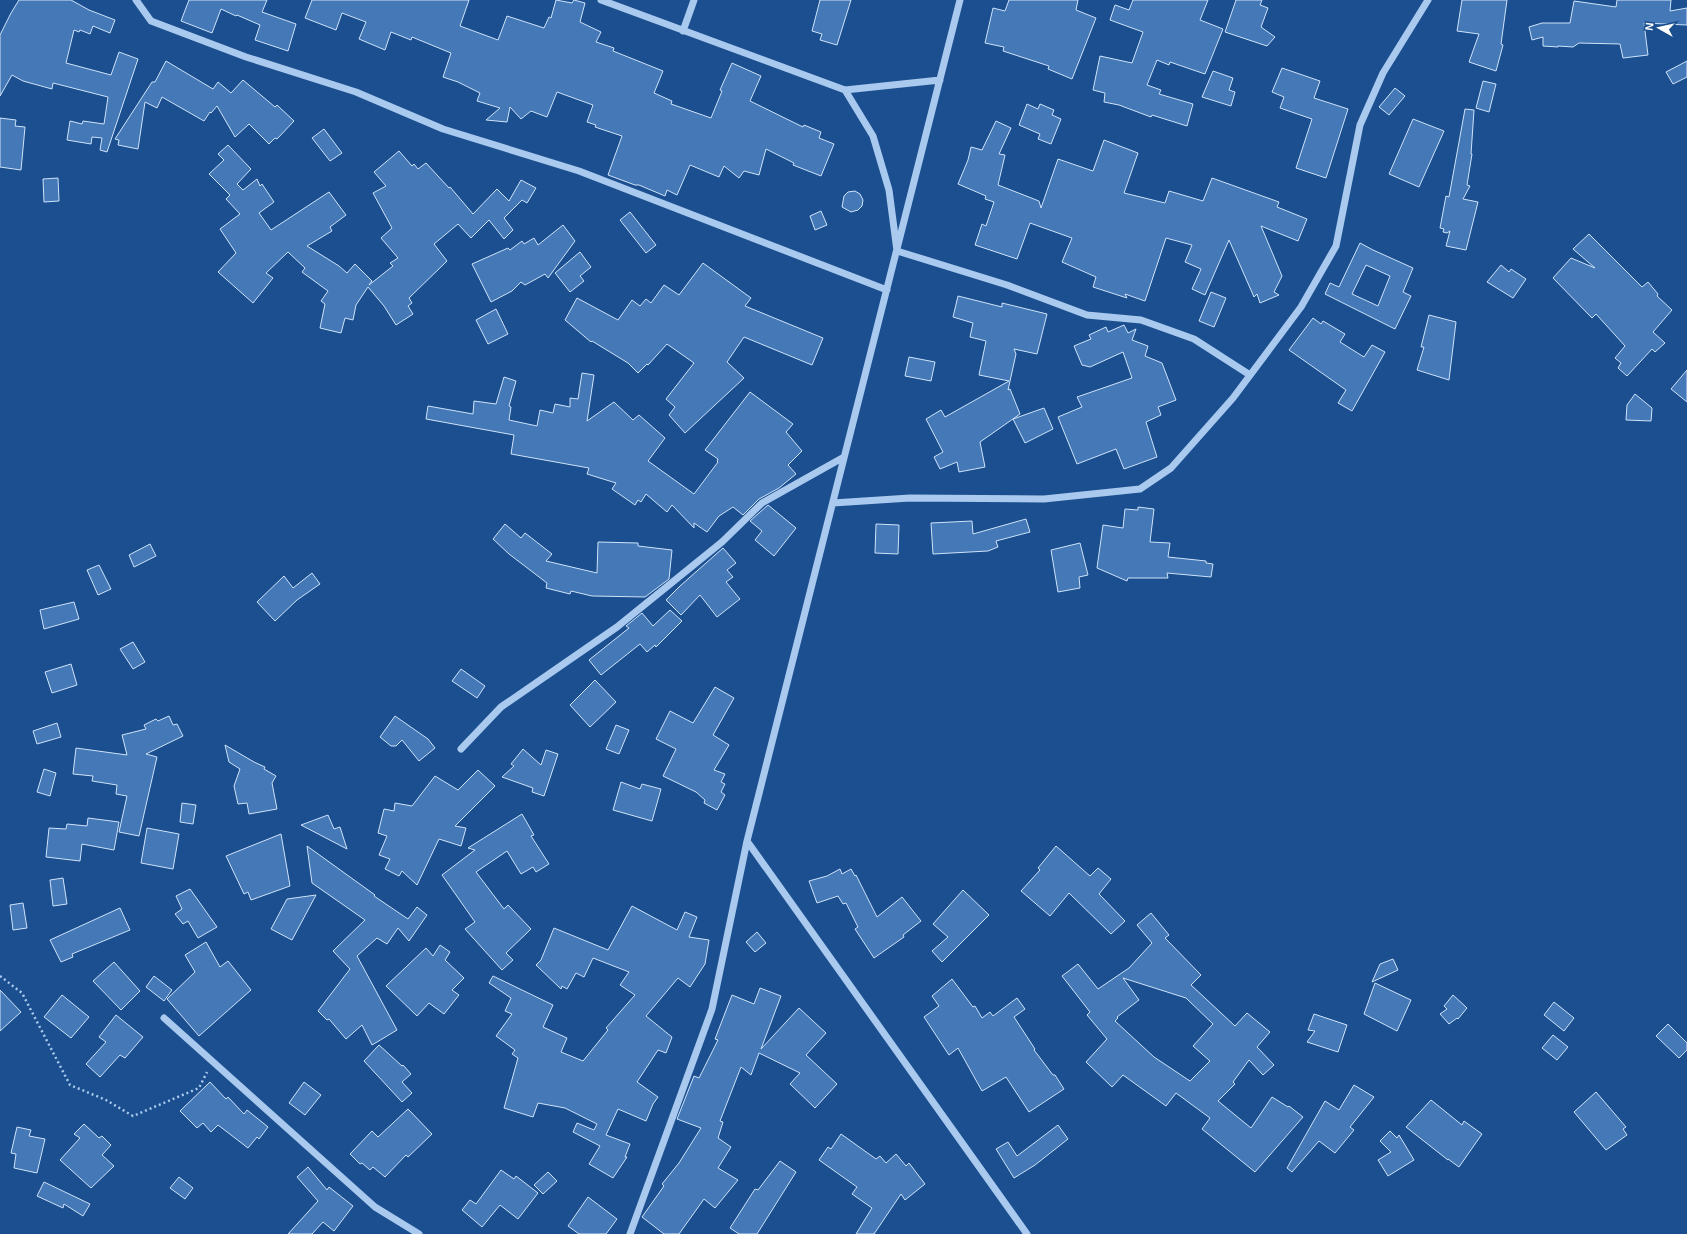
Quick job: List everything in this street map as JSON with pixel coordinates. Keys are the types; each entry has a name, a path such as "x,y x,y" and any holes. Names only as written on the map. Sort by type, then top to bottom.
{"street":[{"path":"136,0 151,21 158,24 246,56 356,92 443,129 579,171 887,290"},
{"path":"601,0 845,90 940,80"},
{"path":"683,31 694,0"},
{"path":"630,1234 712,1009 748,841 960,0"},
{"path":"833,503 910,498 1044,499 1140,489 1171,468 1233,398 1301,307 1336,246 1360,125 1383,73 1428,0"},
{"path":"845,90 873,136 889,190 897,251"},
{"path":"897,251 1007,285 1088,315 1141,320 1194,339 1250,375"},
{"path":"461,749 501,707 623,622 722,542 762,503 844,457"},
{"path":"748,841 1027,1234"},
{"path":"164,1018 375,1207 419,1234"}],"path":[{"path":"0,976 22,993 70,1085 106,1100 133,1116 199,1088 212,1061"}],"building":[{"path":"19,0 71,0 89,10 115,20 110,33 93,26 90,34 80,30 79,32 74,30 66,63 111,75 119,52 138,59 107,152 100,150 102,138 92,137 91,144 67,140 70,121 82,124 83,121 104,124 108,97 53,83 52,89 23,81 12,75 0,96 0,35"},
{"path":"189,0 267,0 262,12 296,24 288,51 255,40 260,25 221,9 212,33 181,21"},
{"path":"312,0 469,0 460,26 498,40 507,16 544,28 549,17 551,18 556,0 572,3 574,0 585,3 580,22 601,32 596,42 614,48 613,51 663,71 654,93 672,101 671,104 711,118 722,91 720,90 732,63 761,76 750,101 803,127 804,125 821,132 819,138 834,144 821,176 793,165 794,163 766,149 759,175 744,171 739,178 724,166 719,177 690,165 677,195 667,190 665,196 639,185 635,185 608,175 622,136 595,127 596,125 587,122 593,105 557,92 547,117 531,111 521,119 510,107 507,122 486,120 500,108 477,101 480,93 458,82 443,77 451,53 412,37 411,40 391,32 385,50 359,39 366,22 342,13 336,30 305,18"},
{"path":"820,0 851,0 837,45 820,40 822,34 812,31"},
{"path":"1009,0 1078,0 1076,10 1096,18 1072,79 1048,69 1049,66 1003,51 1004,47 985,43 993,8 1005,11"},
{"path":"1133,0 1208,0 1200,20 1223,29 1205,74 1170,62 1169,65 1157,60 1147,85 1161,90 1159,94 1193,104 1187,126 1152,115 1151,117 1119,105 1104,102 1105,93 1093,90 1100,56 1132,63 1143,32 1110,20 1115,5 1129,10"},
{"path":"1236,0 1262,0 1260,5 1268,8 1261,27 1275,37 1267,46 1225,32"},
{"path":"1462,0 1507,0 1501,44 1503,45 1496,71 1469,62 1479,34 1457,31"},
{"path":"1617,0 1671,0 1670,11 1687,8 1687,25 1644,23 1648,55 1623,58 1620,44 1579,43 1573,47 1558,47 1543,46 1543,37 1532,40 1529,27 1542,23 1570,23 1574,1 1616,7"},
{"path":"166,61 213,89 218,82 231,93 243,80 275,107 277,105 294,121 277,139 275,138 269,144 249,124 235,137 217,106 211,113 210,112 204,121 162,97 157,108 145,102 138,149 118,145 119,140 115,139 152,82 155,82"},
{"path":"1687,61 1687,77 1673,84 1666,72"},
{"path":"1282,68 1320,81 1314,98 1348,109 1326,178 1296,168 1312,119 1280,108 1284,97 1272,92"},
{"path":"1213,71 1233,78 1229,90 1235,92 1231,106 1202,97"},
{"path":"1483,81 1496,84 1489,112 1476,108"},
{"path":"1395,88 1405,96 1389,115 1379,107"},
{"path":"1027,104 1038,109 1040,104 1054,110 1052,115 1061,119 1051,144 1038,139 1040,134 1019,125"},
{"path":"1465,109 1474,110 1472,154 1467,185 1470,186 1463,199 1478,202 1466,250 1446,246 1450,231 1447,233 1443,232 1444,229 1440,228 1446,196 1449,197"},
{"path":"0,118 16,120 15,126 25,127 21,170 0,167"},
{"path":"1413,119 1444,131 1419,187 1389,174"},
{"path":"996,121 1011,128 999,154 1005,155 998,185 1039,201 1041,208 1058,159 1093,171 1104,140 1138,153 1124,193 1165,203 1169,191 1203,201 1212,178 1279,202 1277,207 1307,219 1298,241 1261,226 1282,276 1274,292 1279,295 1260,303 1257,294 1254,297 1229,240 1205,295 1192,289 1201,269 1185,262 1192,245 1166,238 1145,301 1125,294 1127,298 1093,287 1096,277 1062,262 1072,238 1030,223 1017,259 975,245 982,224 986,226 994,202 985,199 986,196 958,184 968,160 971,147 982,150"},
{"path":"324,129 342,153 330,161 312,138"},
{"path":"228,145 251,169 237,184 243,190 257,179 260,186 262,184 274,202 259,213 271,230 329,192 346,215 330,227 332,231 307,246 339,266 347,273 355,264 372,281 369,285 393,266 390,263 398,258 381,238 392,228 373,193 386,186 374,172 399,151 412,166 414,164 418,169 426,163 449,188 450,187 473,214 497,189 509,201 521,180 536,188 527,203 522,200 504,218 513,230 504,239 489,220 471,238 458,224 434,244 447,261 409,298 412,303 408,306 413,314 396,325 384,306 368,287 356,305 353,320 345,318 341,333 320,328 325,304 321,301 328,291 302,272 305,268 288,252 266,273 273,278 253,303 218,272 236,253 220,229 240,214 226,199 230,195 209,174 224,160 218,154"},
{"path":"58,178 59,201 44,202 43,179"},
{"path":"855,191 860,194 863,200 862,206 858,210 851,212 842,207 844,196 848,192"},
{"path":"821,211 827,225 815,230 810,216"},
{"path":"630,212 656,245 646,253 620,220"},
{"path":"563,225 575,241 548,278 545,274 525,285 521,282 512,291 491,302 472,264 508,248 510,250 522,241 524,244 534,238 538,245"},
{"path":"1589,234 1642,287 1648,282 1658,294 1657,296 1672,310 1653,332 1665,343 1655,352 1652,349 1627,376 1618,368 1621,363 1615,358 1625,346 1596,314 1592,318 1553,278 1571,258 1595,268 1573,249"},
{"path":"1360,243 1413,268 1403,292 1411,296 1395,329 1325,294 1330,283 1339,287","holes":["1366,265 1390,276 1378,306 1352,294"]},
{"path":"580,252 591,267 580,276 584,281 570,292 555,273"},
{"path":"703,263 751,298 745,306 823,338 812,365 744,337 727,362 744,378 685,433 669,415 675,407 666,399 694,363 667,344 648,365 647,364 638,373 628,363 592,341 591,342 565,320 577,298 618,320 632,300 640,306 646,299 651,303 664,285 679,295"},
{"path":"1501,265 1509,272 1511,269 1526,279 1513,298 1487,282"},
{"path":"1211,292 1226,298 1214,327 1199,321"},
{"path":"958,296 1002,307 1002,303 1047,314 1037,354 1014,349 1016,354 1008,390 1010,389 1020,414 980,442 985,467 959,472 957,462 940,469 934,457 943,452 926,419 941,410 945,417 1009,381 979,375 986,341 970,337 973,323 953,317"},
{"path":"496,309 508,334 488,344 476,320"},
{"path":"1429,315 1456,322 1449,380 1417,370 1424,347 1421,347"},
{"path":"1313,318 1321,324 1323,321 1345,334 1340,342 1364,357 1372,345 1385,352 1352,411 1338,403 1346,390 1289,350"},
{"path":"1124,325 1128,333 1136,329 1132,340 1148,346 1145,356 1162,363 1176,400 1158,407 1161,415 1146,422 1157,457 1124,469 1116,449 1077,464 1058,417 1082,407 1077,397 1132,378 1123,352 1090,367 1082,365 1074,346 1091,339 1089,335 1106,327 1108,332"},
{"path":"909,357 935,362 931,381 905,376"},
{"path":"1687,370 1687,402 1671,389"},
{"path":"582,373 594,375 587,421 614,402 633,420 639,415 665,438 648,461 694,494 718,462 718,459 705,450 750,392 793,424 786,432 802,451 788,465 796,474 779,488 759,499 743,515 733,507 719,516 707,532 694,523 694,528 672,505 667,512 646,494 641,502 638,500 635,505 612,489 616,483 587,474 589,468 511,454 514,435 426,419 428,406 473,414 474,401 496,404 504,377 516,381 509,406 511,407 509,420 537,426 540,410 553,413 555,404 570,407 570,398 578,399"},
{"path":"1635,394 1652,408 1651,421 1626,420 1627,405"},
{"path":"1044,408 1053,429 1025,443 1013,419"},
{"path":"768,505 796,528 774,556 755,540 762,531 750,521"},
{"path":"1138,507 1154,509 1150,542 1170,543 1168,557 1206,561 1206,563 1213,564 1211,577 1167,573 1168,578 1128,578 1127,581 1097,568 1103,525 1123,528 1125,509 1138,510"},
{"path":"1026,519 1030,532 996,541 998,547 988,551 933,554 931,523 972,521 973,534"},
{"path":"505,524 521,538 525,533 552,554 546,561 597,573 598,542 638,543 638,546 672,550 669,579 645,597 592,596 571,591 570,594 546,588 547,583 509,554 493,539"},
{"path":"876,524 899,525 898,554 875,553"},
{"path":"1080,543 1088,575 1079,577 1080,588 1058,592 1051,550"},
{"path":"150,544 156,556 134,567 129,555"},
{"path":"723,548 736,563 727,570 733,577 726,582 740,599 717,617 700,595 681,615 666,600"},
{"path":"99,565 111,589 98,595 87,570"},
{"path":"312,573 320,584 297,600 275,621 257,602 284,576 293,588"},
{"path":"74,602 79,619 44,629 40,610"},
{"path":"670,610 682,621 656,647 655,645 647,652 640,644 601,675 589,660 629,628 626,626 642,613 653,626"},
{"path":"133,642 145,662 133,669 120,649"},
{"path":"71,664 77,685 52,693 45,672"},
{"path":"461,669 485,686 477,698 452,681"},
{"path":"595,680 616,702 590,727 570,705"},
{"path":"715,687 734,698 713,735 729,745 714,770 725,774 721,782 725,784 721,792 725,795 717,810 704,803 705,800 696,792 663,776 676,749 656,739 670,711 693,723"},
{"path":"169,716 173,725 177,724 183,736 146,754 157,757 139,836 119,832 127,796 116,794 117,785 92,781 93,776 73,774 76,748 127,755 122,735 146,729 144,725 156,719 158,721"},
{"path":"395,716 428,739 435,748 419,761 402,740 396,746 391,746 380,737"},
{"path":"57,723 61,737 37,744 33,731"},
{"path":"616,725 629,730 619,754 606,749"},
{"path":"225,745 265,767 264,769 276,776 272,783 277,809 249,814 247,803 238,804 234,786 240,769 229,762"},
{"path":"523,749 541,765 546,750 558,754 544,796 532,792 533,788 502,777 514,766 511,764"},
{"path":"44,769 56,773 50,796 37,792"},
{"path":"478,770 495,786 455,826 466,828 461,846 439,839 417,885 402,871 399,876 385,869 390,859 379,855 387,836 378,833 384,809 394,811 395,803 412,806 435,776 458,790"},
{"path":"621,782 640,789 642,784 661,789 652,821 613,810"},
{"path":"182,803 196,805 193,824 180,822"},
{"path":"522,814 534,835 531,836 549,864 536,872 533,867 521,874 507,851 476,872 504,909 508,905 531,929 506,953 513,960 502,970 465,929 475,922 442,875 475,850 468,848"},
{"path":"328,815 334,829 340,827 347,849 301,825"},
{"path":"88,818 119,822 114,850 82,844 80,861 46,857 49,828 66,829 67,824 87,826"},
{"path":"147,828 179,834 173,869 141,863"},
{"path":"281,834 290,886 251,900 248,892 244,894 226,856"},
{"path":"307,846 375,895 374,896 408,919 417,907 427,915 409,941 398,928 387,944 377,938 357,956 397,1030 372,1045 362,1025 346,1039 329,1019 327,1020 318,1011 350,969 333,951 365,920 312,883"},
{"path":"1056,846 1090,876 1098,868 1111,879 1099,894 1125,921 1111,934 1069,893 1050,916 1021,891 1040,870 1038,868"},
{"path":"840,869 842,874 851,869 855,876 856,875 877,917 902,897 921,921 903,935 904,937 874,958 855,929 858,927 846,903 843,904 838,896 817,903 809,881 827,876"},
{"path":"63,878 67,904 53,906 50,880"},
{"path":"190,889 217,927 198,938 188,921 183,924 175,914 182,909 176,896"},
{"path":"963,890 989,915 942,962 932,951 948,937 933,924"},
{"path":"316,895 292,940 271,929 287,899"},
{"path":"23,903 27,928 13,930 10,905"},
{"path":"632,906 677,930 685,912 697,917 689,937 709,940 705,964 690,987 678,978 646,1016 672,1037 666,1053 658,1050 637,1082 658,1097 653,1104 646,1121 618,1109 606,1135 630,1144 625,1157 627,1157 613,1178 589,1164 600,1146 573,1132 577,1123 594,1130 597,1124 565,1108 538,1103 533,1117 504,1108 518,1058 512,1054 515,1050 496,1036 512,1014 505,1011 511,998 489,983 493,976 553,1005 543,1027 567,1038 561,1052 583,1061 608,1030 606,1028 635,995 620,985 629,972 593,958 584,977 576,973 567,989 562,986 561,989 536,965 541,960 554,928 608,950"},
{"path":"120,908 130,930 72,954 73,957 61,962 50,940"},
{"path":"1151,913 1169,935 1165,938 1201,975 1191,985 1235,1026 1247,1013 1270,1032 1257,1047 1274,1065 1263,1075 1249,1060 1233,1082 1235,1084 1218,1101 1251,1128 1272,1097 1288,1107 1289,1106 1303,1117 1255,1172 1202,1129 1210,1118 1176,1093 1166,1106 1123,1075 1112,1087 1086,1062 1107,1039 1087,1015 1090,1012 1062,976 1078,964 1098,989 1129,968 1152,943 1137,925","holes":["1123,978 1186,998 1213,1024 1193,1046 1210,1061 1190,1081 1154,1057 1115,1021 1118,1018 1117,1017 1139,1000"]},
{"path":"757,932 766,943 755,952 746,942"},
{"path":"206,942 220,967 228,961 251,990 199,1036 167,999 195,972 185,955"},
{"path":"440,945 450,952 445,960 464,978 452,990 459,995 444,1014 429,1003 417,1016 386,986 426,948 433,956"},
{"path":"1393,959 1398,970 1372,982 1380,964"},
{"path":"114,962 140,991 121,1010 93,981"},
{"path":"154,976 172,990 164,1001 146,987"},
{"path":"952,979 973,1007 975,1006 982,1018 990,1012 993,1016 1017,998 1025,1009 1014,1017 1035,1049 1034,1050 1053,1075 1055,1075 1064,1089 1029,1112 1006,1077 982,1091 958,1048 949,1055 924,1017 939,1006 932,996"},
{"path":"1375,983 1411,1000 1397,1031 1364,1014"},
{"path":"760,988 781,996 761,1049 799,1008 826,1033 806,1055 837,1084 815,1108 790,1084 800,1073 759,1053 751,1075 741,1067 720,1121 723,1122 718,1138 731,1147 718,1168 738,1180 715,1208 704,1199 679,1234 664,1234 642,1217 664,1186 662,1184 679,1163 701,1128 677,1119 694,1076 699,1078 718,1040 715,1039 732,995 754,1004"},
{"path":"0,990 21,1012 0,1031"},
{"path":"62,995 89,1017 71,1038 44,1017"},
{"path":"1453,995 1467,1008 1458,1019 1457,1018 1449,1024 1440,1014 1447,1009 1444,1006"},
{"path":"1554,1002 1574,1018 1564,1031 1544,1015"},
{"path":"1314,1014 1347,1025 1338,1052 1307,1042 1315,1031 1308,1030"},
{"path":"116,1015 143,1037 125,1058 120,1055 100,1077 86,1064 106,1042 99,1037"},
{"path":"1668,1024 1687,1043 1687,1050 1679,1058 1656,1036"},
{"path":"1553,1035 1568,1047 1557,1060 1542,1048"},
{"path":"379,1045 402,1066 403,1065 411,1074 402,1082 412,1093 402,1102 364,1061"},
{"path":"210,1082 226,1099 228,1097 244,1114 247,1110 268,1127 259,1139 257,1137 248,1148 218,1125 211,1132 203,1123 197,1128 180,1111"},
{"path":"304,1082 321,1095 305,1115 289,1103"},
{"path":"1354,1085 1374,1097 1350,1127 1354,1130 1335,1153 1319,1141 1292,1172 1287,1168 1325,1101 1339,1110"},
{"path":"1596,1092 1626,1127 1623,1129 1627,1135 1606,1150 1574,1112"},
{"path":"1431,1100 1462,1125 1464,1121 1482,1134 1459,1167 1406,1127"},
{"path":"408,1109 432,1134 408,1157 406,1155 385,1177 373,1167 370,1170 362,1163 360,1164 350,1154 372,1131 378,1137"},
{"path":"84,1124 99,1138 102,1136 111,1145 102,1155 114,1166 91,1188 60,1160 80,1138 74,1134"},
{"path":"1058,1125 1068,1139 1035,1165 1014,1178 996,1149 1008,1142 1017,1156"},
{"path":"17,1127 31,1130 29,1136 45,1139 37,1173 14,1168 16,1154 11,1153"},
{"path":"1390,1131 1397,1138 1399,1135 1414,1160 1388,1176 1378,1160 1391,1152 1380,1141"},
{"path":"841,1134 876,1159 880,1156 886,1163 896,1154 906,1166 909,1163 925,1184 905,1200 901,1194 874,1234 856,1234 872,1208 852,1194 857,1187 819,1160 828,1147 831,1149"},
{"path":"780,1161 796,1172 757,1234 739,1234 730,1228 755,1189 758,1190"},
{"path":"308,1167 327,1190 329,1187 353,1206 334,1231 323,1222 312,1234 288,1234 318,1201 297,1177"},
{"path":"501,1170 514,1179 516,1176 538,1193 518,1219 500,1205 482,1227 462,1210 470,1200 476,1204"},
{"path":"548,1172 557,1181 543,1194 534,1185"},
{"path":"179,1177 193,1188 185,1199 170,1188"},
{"path":"44,1182 90,1204 83,1216 64,1204 63,1208 37,1196"},
{"path":"588,1197 617,1219 606,1234 579,1234 568,1226"}]}
